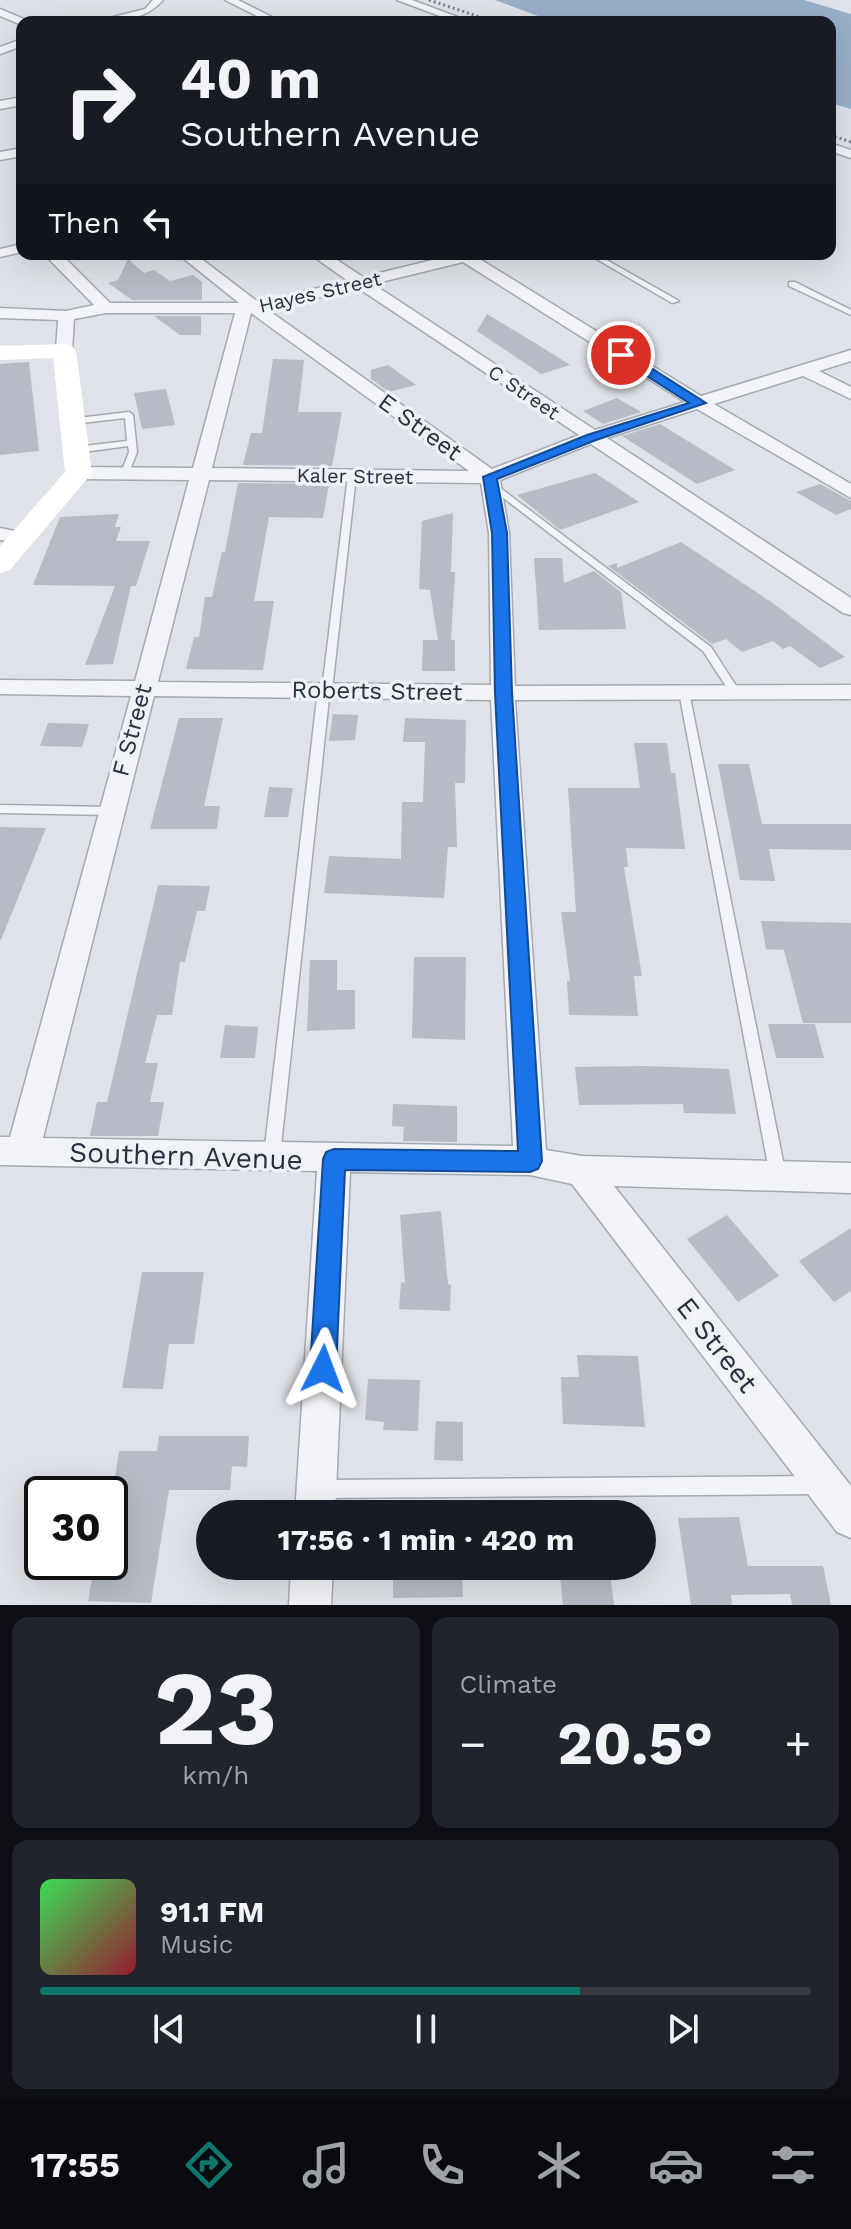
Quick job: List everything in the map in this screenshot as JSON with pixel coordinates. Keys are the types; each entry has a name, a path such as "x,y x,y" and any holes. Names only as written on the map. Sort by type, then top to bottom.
{"street":[{"path":"125,16 148,11 158,0"},
{"path":"230,0 264,16"},
{"path":"402,0 449,16"},
{"path":"58,260 106,308"},
{"name":"E Street","path":"193,260 250,308 490,480"},
{"name":"C Street","path":"327,260 851,608"},
{"name":"Hayes Street","path":"0,313 66,316 106,308 250,308 449,260"},
{"path":"470,260 699,403 851,492"},
{"name":"F Street","path":"12,1151 111,811 201,473 250,308"},
{"path":"0,564 11,536 85,456 84,420 64,351 66,316"},
{"path":"0,353 64,351"},
{"name":"Kaler Street","path":"85,456 125,473 490,480 591,437 851,355"},
{"path":"805,370 851,394"},
{"path":"490,480 499,533 503,693 530,1161"},
{"name":"Roberts Street","path":"0,687 503,693 851,692"},
{"name":"Southern Avenue","path":"12,1151 530,1161 582,1171 851,1178"},
{"path":"315,1500 334,1159"},
{"name":"E Street","path":"582,1171 851,1518"},
{"path":"310,1605 311,1580"}],"lane":[{"path":"602,260 675,301"},
{"path":"792,284 851,313"},
{"path":"84,420 129,415 125,473"},
{"path":"107,418 111,445"},
{"path":"85,456 111,445 128,444"},
{"path":"271,1158 323,698 327,690 352,476"},
{"path":"490,480 707,649 735,692"},
{"path":"684,692 778,1176"},
{"path":"0,809 111,811"},
{"path":"375,1500 825,1485"}],"water":[{"path":"495,0 804,0 851,14 851,109 836,105 836,16 538,16"}],"building":[{"path":"128,260 144,273 154,270 170,281 193,275 202,282 202,300 132,300 108,283 118,280"},
{"path":"487,314 570,365 541,374 477,331"},
{"path":"154,316 201,316 201,335 180,335"},
{"path":"273,359 304,360 298,412 342,412 332,466 243,465 251,433 262,433"},
{"path":"29,362 39,451 0,455 0,364"},
{"path":"388,365 416,385 389,392 371,379 371,370"},
{"path":"166,389 175,425 142,429 134,393"},
{"path":"617,398 641,412 603,424 583,411"},
{"path":"660,424 735,470 697,484 622,436"},
{"path":"595,473 639,502 560,530 517,495"},
{"path":"238,483 329,484 323,518 269,517 254,601 274,601 263,670 186,669 194,637 199,637 205,597 212,597 222,552 225,552"},
{"path":"820,484 851,501 851,509 836,515 796,492"},
{"path":"453,513 451,572 455,572 451,640 455,640 455,671 422,671 423,640 438,640 430,590 419,589 422,521"},
{"path":"119,514 115,527 121,527 116,541 150,541 136,586 131,586 113,664 85,665 115,586 33,585 60,517"},
{"path":"681,542 774,604 845,657 820,668 790,646 783,649 773,641 742,652 726,639 712,644 608,566 617,563 617,568"},
{"path":"534,558 562,558 564,583 594,571 621,592 626,629 539,630"},
{"path":"333,714 358,715 355,740 329,741"},
{"path":"179,718 223,718 204,806 220,806 217,829 150,829"},
{"path":"405,718 466,720 465,783 455,783 457,847 448,847 444,898 324,893 329,856 401,859 402,802 423,802 425,742 403,742"},
{"path":"48,723 89,724 82,747 40,746"},
{"path":"634,743 667,743 671,773 675,773 685,849 626,848 628,867 624,867 642,976 634,976 638,1016 569,1015 567,981 570,981 561,912 576,912 568,788 640,788"},
{"path":"718,764 749,764 762,824 851,824 851,850 769,849 775,881 740,880"},
{"path":"269,787 293,788 288,817 264,817"},
{"path":"0,827 46,828 1,940 0,940"},
{"path":"158,885 210,886 205,911 197,911 185,962 180,962 172,1015 157,1015 145,1063 158,1063 150,1102 164,1102 158,1136 90,1136 97,1102 107,1102"},
{"path":"761,921 851,923 851,1023 803,1023 784,950 766,949"},
{"path":"414,957 466,957 465,1040 412,1038"},
{"path":"310,960 337,960 337,990 355,990 355,1029 307,1031"},
{"path":"768,1024 815,1024 824,1058 776,1058"},
{"path":"225,1025 258,1027 255,1058 220,1058"},
{"path":"575,1067 729,1069 736,1114 684,1113 683,1104 579,1105"},
{"path":"393,1104 457,1106 457,1142 403,1141 404,1127 392,1126"},
{"path":"441,1211 448,1284 451,1285 450,1311 399,1309 401,1282 405,1283 400,1215"},
{"path":"727,1215 779,1276 738,1302 687,1239"},
{"path":"851,1228 851,1291 834,1302 799,1261"},
{"path":"142,1272 204,1272 194,1344 169,1344 163,1389 122,1388"},
{"path":"577,1355 638,1356 645,1427 563,1424 561,1377 579,1377"},
{"path":"368,1379 420,1380 418,1431 383,1430 384,1422 365,1420"},
{"path":"436,1421 463,1422 463,1461 434,1460"},
{"path":"159,1436 249,1436 247,1467 232,1466 230,1490 169,1490 151,1603 88,1601 92,1580 128,1580 128,1476 115,1476 119,1451 157,1451"},
{"path":"739,1517 748,1566 823,1566 831,1605 792,1605 790,1594 731,1595 732,1605 691,1605 678,1518"},
{"path":"393,1580 462,1580 463,1597 393,1598"},
{"path":"560,1580 611,1580 614,1605 563,1605"}],"railway":[{"path":"429,0 477,16"},
{"path":"836,137 851,142"}],"route":[{"path":"323,1369 334,1159 530,1161 503,693 499,533 490,477 591,437 699,403 621,355"}]}
